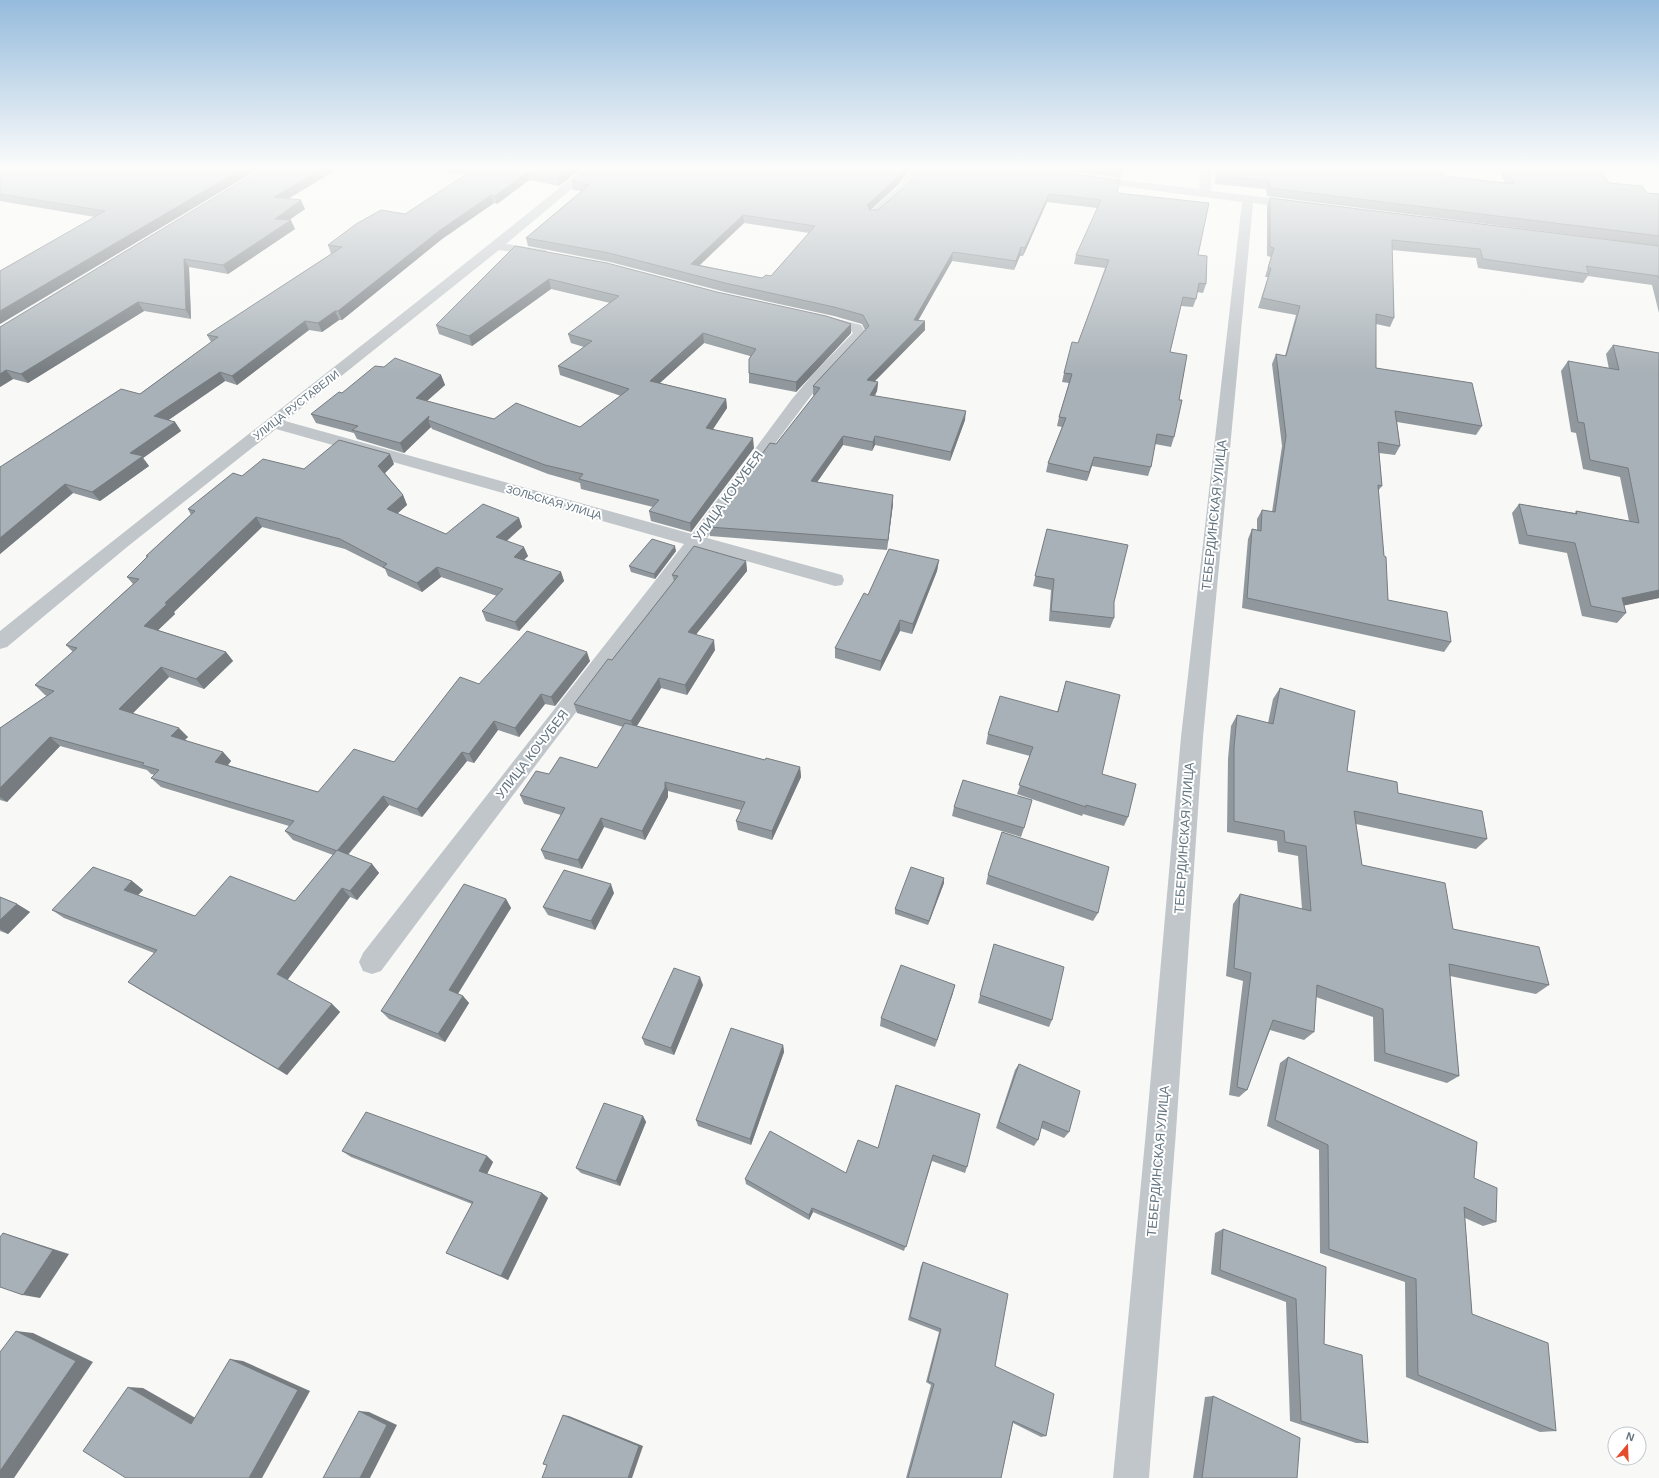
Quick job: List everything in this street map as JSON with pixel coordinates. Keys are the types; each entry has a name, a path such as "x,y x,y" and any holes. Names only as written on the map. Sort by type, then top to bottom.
{"street":[{"name":"УЛИЦА РУСТАВЕЛИ","path":"0,642 121,543 508,236"},
{"name":"ТЕБЕРДИНСКАЯ УЛИЦА","path":"1131,1478 1162,1124 1192,738 1244,236"},
{"path":"496,246 560,256"},
{"name":"УЛИЦА КОЧУБЕЯ","path":"372,962 464,840 552,730 696,542 750,465 798,402 819,376 860,334 856,328 806,316"},
{"name":"ЗОЛЬСКАЯ УЛИЦА","path":"273,423 835,580"}],"building":[{"path":"61,236 128,236 0,311 0,271"},
{"path":"151,236 267,236 223,265 184,259 186,310 138,302 21,374 6,370 0,374 0,327"},
{"path":"340,236 433,236 338,311 335,311 318,323 305,321 232,376 220,372 154,416 175,422 130,453 143,456 92,492 65,484 0,538 0,467 121,389 140,394 218,337 207,335 342,247 328,245"},
{"path":"528,236 721,236 691,264 762,278 766,275 771,276 806,236 1030,236 1025,248 1021,247 1016,261 953,252 914,320 925,321 867,380 878,382 870,395 966,411 951,452 875,436 873,442 843,436 811,481 893,495 888,540 709,527 770,443 776,444 820,388 813,386 869,326 863,315 834,307 725,283 609,253 526,238"},
{"path":"1085,236 1202,236 1198,255 1207,256 1206,284 1199,283 1196,299 1183,297 1170,352 1187,355 1179,400 1182,400 1174,437 1157,434 1151,467 1094,457 1089,472 1048,463 1066,418 1059,417 1072,374 1064,373 1072,342 1078,343 1109,260 1076,255"},
{"path":"1270,236 1578,236 1659,246 1659,279 1658,276 1586,266 1589,274 1483,259 1480,249 1392,240 1394,318 1376,314 1376,368 1472,383 1482,426 1395,411 1400,446 1378,442 1382,486 1378,485 1384,556 1386,557 1388,600 1447,612 1451,642 1247,598 1252,529 1261,531 1262,510 1275,512 1286,436 1276,354 1286,356 1300,306 1262,298 1271,268 1268,268 1274,248 1270,247"},
{"path":"515,246 607,263 717,292 826,316 851,324 796,382 749,373 749,359 756,349 703,333 650,381 726,399 706,428 753,438 690,523 649,511 659,500 579,479 583,474 545,465 428,420 429,416 400,443 352,430 358,426 311,414 339,392 342,393 375,366 384,367 395,358 441,375 416,398 494,419 516,403 580,427 629,389 558,366 592,341 568,334 619,296 549,279 469,336 436,325"},
{"path":"1613,345 1659,353 1659,590 1622,598 1626,613 1591,606 1575,543 1527,535 1519,504 1577,514 1576,511 1639,523 1628,468 1590,460 1584,423 1578,422 1568,361 1619,370"},
{"path":"339,440 390,454 378,466 403,495 387,509 446,534 483,504 519,518 496,537 524,547 514,557 561,572 515,622 482,611 503,589 437,567 417,583 383,567 387,564 340,539 256,517 165,603 167,604 144,626 226,652 196,679 161,667 119,709 179,728 171,736 223,752 215,762 318,792 354,749 394,762 460,677 479,684 527,631 587,652 551,697 541,694 515,728 494,721 469,754 462,752 417,809 383,796 337,851 285,831 294,821 151,778 159,770 142,765 144,763 50,737 0,788 0,728 54,691 35,685 77,648 66,645 139,579 127,577 148,556 146,556 195,511 188,509 233,473 242,476 263,459 304,469"},
{"path":"1047,529 1128,545 1114,602 1114,618 1051,611 1054,579 1035,576"},
{"path":"652,539 675,546 654,574 629,566"},
{"path":"694,546 746,561 688,632 714,640 685,685 659,678 631,721 574,704 608,659 612,660 678,576 672,575"},
{"path":"889,549 939,560 913,624 900,620 881,661 835,648 864,593 868,595"},
{"path":"1066,681 1120,695 1102,774 1136,784 1128,817 1086,805 1086,807 1019,785 1033,747 988,734 1000,696 1058,712"},
{"path":"1280,688 1355,711 1347,771 1397,782 1398,793 1482,811 1487,839 1354,811 1362,865 1445,883 1453,929 1539,947 1549,985 1449,964 1459,1076 1385,1053 1383,1009 1317,985 1314,1032 1273,1020 1247,1090 1237,1087 1251,973 1234,968 1240,894 1311,911 1306,846 1285,842 1284,831 1234,821 1234,748 1237,715 1273,724"},
{"path":"625,723 765,760 766,758 800,767 772,831 736,821 745,802 665,782 665,788 642,831 601,818 578,860 541,850 565,808 520,795 536,771 549,774 560,757 597,768"},
{"path":"963,780 1032,800 1024,828 954,807"},
{"path":"1002,832 1109,867 1098,913 988,875"},
{"path":"337,850 372,864 350,891 342,888 277,974 332,1004 278,1069 128,982 157,950 52,910 93,867 132,881 124,890 195,916 230,876 295,901"},
{"path":"911,867 944,878 929,921 895,909"},
{"path":"564,870 611,884 591,921 543,907"},
{"path":"464,884 506,899 449,990 463,996 438,1034 381,1011"},
{"path":"0,897 17,904 0,920"},
{"path":"994,944 1064,967 1052,1020 980,995"},
{"path":"901,965 955,985 937,1040 881,1018"},
{"path":"674,968 700,977 671,1048 642,1038"},
{"path":"731,1028 783,1045 750,1139 696,1120"},
{"path":"1288,1057 1477,1142 1474,1178 1497,1188 1496,1222 1464,1207 1472,1314 1548,1343 1556,1431 1418,1375 1416,1279 1329,1249 1328,1145 1275,1120"},
{"path":"1019,1064 1080,1091 1069,1132 1043,1121 1038,1140 999,1122"},
{"path":"896,1085 980,1114 967,1167 933,1155 906,1247 812,1208 809,1215 745,1179 770,1131 846,1173 858,1140 878,1148"},
{"path":"604,1103 643,1116 616,1181 576,1168"},
{"path":"366,1112 487,1156 479,1171 542,1193 501,1276 446,1253 473,1202 342,1151"},
{"path":"1223,1229 1326,1267 1324,1344 1362,1355 1368,1443 1301,1421 1296,1299 1220,1270"},
{"path":"3,1233 53,1250 23,1295 0,1287 0,1237"},
{"path":"923,1262 1008,1294 995,1366 1054,1394 1046,1436 1013,1421 1001,1478 908,1478 934,1384 928,1381 941,1329 910,1317"},
{"path":"16,1331 76,1361 0,1471 0,1352"},
{"path":"230,1359 298,1390 249,1478 126,1478 83,1451 128,1387 191,1424"},
{"path":"1213,1396 1300,1438 1297,1478 1202,1478"},
{"path":"359,1411 387,1425 360,1478 323,1478"},
{"path":"563,1415 639,1446 628,1478 542,1478 547,1465 543,1464"}]}
